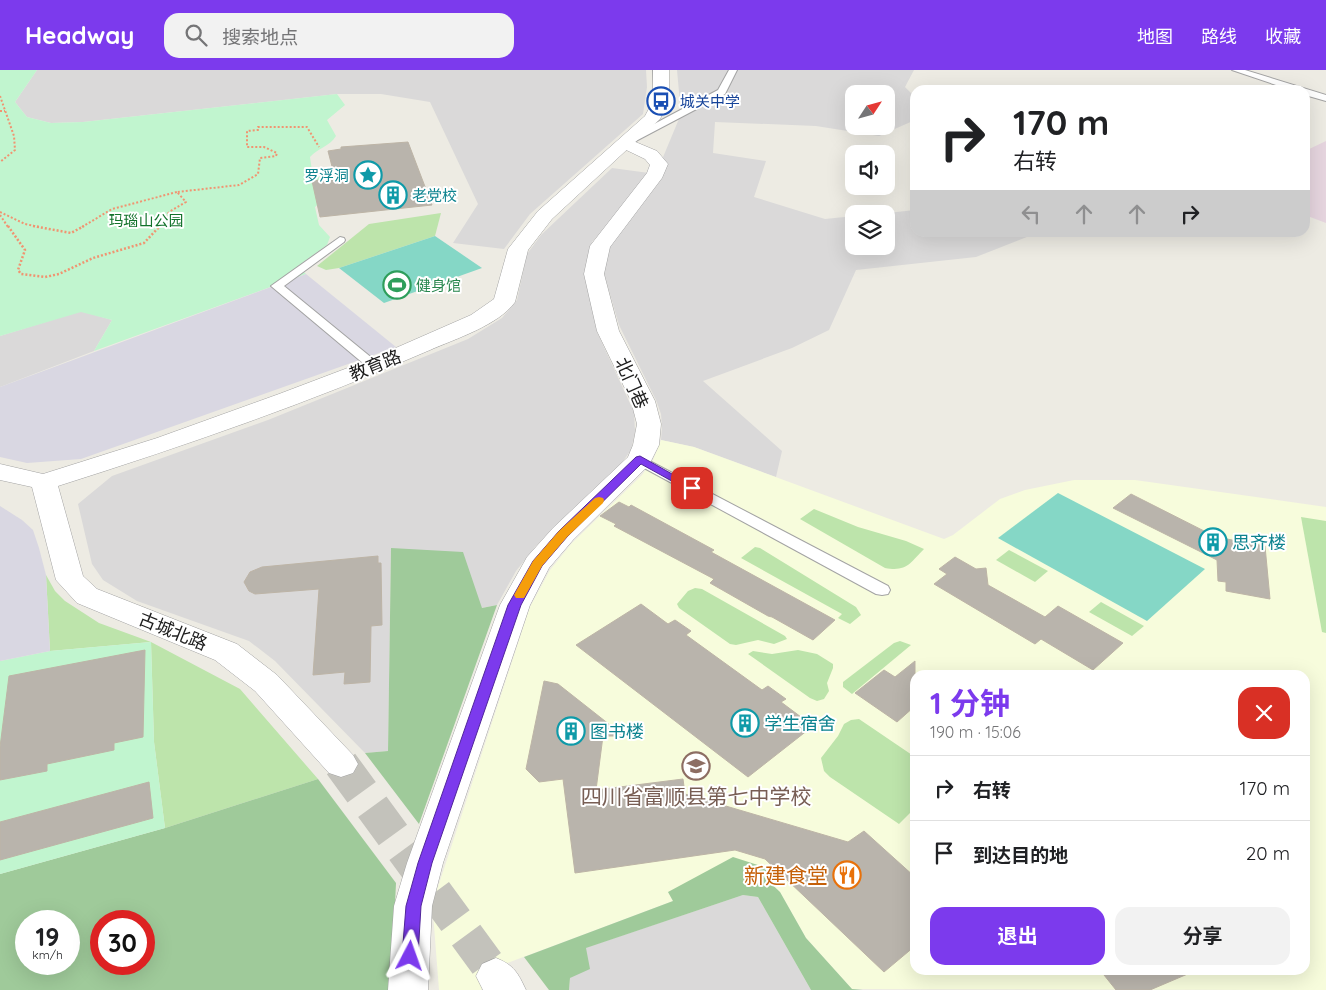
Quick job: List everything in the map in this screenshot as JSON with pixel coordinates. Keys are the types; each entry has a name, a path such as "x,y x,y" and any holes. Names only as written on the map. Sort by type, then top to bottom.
{"street":[{"name":"教育路","path":"44,482 166,444 374,366 479,320 504,302 518,249 546,215 652,119 662,101 662,70"},
{"name":"北门巷","path":"408,990 413,906 514,605 537,564 563,534 640,460 646,445 649,424 643,401 608,331 594,274 600,246 656,174 659,164 651,155 626,143"},
{"path":"0,472 44,482"},
{"name":"古城北路","path":"44,482 70,580 87,596 226,652 266,683 341,764"}],"lane":[{"path":"626,143 722,92 733,70"},
{"path":"1236,70 1284,85"},
{"path":"1310,93 1326,98"},
{"path":"340,240 277,286 374,366"},
{"path":"640,460 882,590"}],"path":[{"path":"0,96 14,136 15,150 0,162"},
{"path":"0,112 5,111"},
{"path":"0,214 25,224 71,233 112,209 177,192 239,186 258,174 260,158 276,156 276,153 264,147 247,147 247,131 258,130 258,127 307,127 319,147"},
{"path":"0,214 25,250 18,270 21,274 45,277 58,274 92,258 144,243 163,222 169,212 186,202 177,192"}],"shaded area":[{"path":"37,70 646,70 647,87 643,114 530,214 504,249 453,243 478,204 430,102 381,94 337,94 83,122 51,123 27,117 15,102"},
{"path":"677,70 914,70 905,87 910,92 910,122 895,129 895,85 845,85 845,131 816,126 715,122 713,153 766,161 754,197 825,219 845,217 845,255 895,255 895,212 910,211 910,237 1027,237 976,257 856,270 829,330 792,348 703,381 782,451 776,477 694,447 661,440 661,414 619,325 603,270 600,246 656,174 681,114"},
{"path":"1326,141 1326,223 1310,217 1310,149"},
{"path":"612,168 649,173 622,210 592,242 585,271 597,332 634,412 635,432 631,450 621,464 536,546 516,571 497,605 482,608 391,548 388,751 365,753 275,661 249,641 137,601 103,580 92,564 78,504 112,476 268,420 468,339 502,318 517,300 527,254 541,235"},
{"name":"健身馆","path":"435,236 482,268 384,303 339,268"},
{"path":"306,274 396,347 81,459 27,463 0,457 0,387"},
{"path":"81,311 112,320 94,351 0,387 0,336"},
{"name":"四川省富顺县第七中学校","path":"661,440 694,447 944,539 953,535 1000,499 1025,490 1074,480 1135,480 1326,507 1326,990 852,989 806,938 780,892 764,877 668,892 673,901 502,965 481,990 439,990 433,913 435,896 530,607 550,570 572,543 642,475 653,460"},
{"path":"1058,493 1205,569 1147,621 998,538"},
{"path":"0,506 22,520 33,530 46,575 50,651 0,661"},
{"path":"743,895 758,897 811,990 569,990 570,978 585,948"}],"green space":[{"name":"玛瑙山公园","path":"0,70 37,70 15,102 27,117 51,123 83,122 337,94 345,105 327,120 336,136 330,143 310,157 312,171 322,180 327,197 315,207 319,225 330,237 327,245 298,266 306,274 94,351 112,320 81,312 0,336"},
{"path":"441,213 435,236 339,268 326,270 317,266 369,224"},
{"path":"814,509 858,527 906,541 924,549 908,565 898,569 885,568 800,519"},
{"path":"1301,517 1326,521 1326,633 1322,632"},
{"path":"755,547 760,548 856,607 861,615 850,624 838,618 842,614 741,558"},
{"path":"391,548 463,552 482,608 497,605 419,824 365,753 388,751"},
{"path":"1009,550 1048,571 1035,582 996,560"},
{"path":"46,575 55,591 65,601 99,623 151,642 50,651"},
{"path":"695,588 702,589 785,636 787,639 774,644 758,640 736,645 730,644 679,608 677,604 688,591"},
{"path":"1101,602 1144,626 1132,636 1089,612"},
{"path":"900,641 911,645 852,694 843,687 843,682 894,643"},
{"path":"151,642 240,689 318,779 165,828 154,742"},
{"path":"151,642 154,742 165,828 0,874 0,661 50,651"},
{"path":"798,650 817,654 833,664 827,683 829,691 824,699 817,701 810,698 748,654 753,651 772,654"},
{"path":"859,719 910,754 910,813 899,824 824,771 821,758 838,736 844,724 851,720"},
{"path":"318,779 396,883 391,990 0,990 0,874 165,828"},
{"path":"733,857 767,868 764,877 780,892 806,938 852,989 863,990 811,990 758,897 743,895 586,948 590,969 570,978 569,990 549,990 524,957 673,901 668,892"}],"building":[{"path":"408,142 432,205 320,217 312,181 335,178 328,151 341,149 341,147"},
{"name":"思齐楼","path":"1131,494 1216,537 1265,546 1270,599 1226,591 1226,582 1218,581 1217,560 1113,508"},
{"path":"619,502 629,507 631,505 714,550 711,552 835,620 813,640 768,616 710,583 714,579 614,526 616,524 600,516"},
{"path":"378,556 378,563 381,563 382,625 371,626 370,682 344,684 345,672 313,675 319,589 255,594 249,591 244,582 250,572 262,567"},
{"path":"955,557 976,569 986,568 988,585 1045,617 1058,606 1123,643 1093,670 1041,639 1035,644 934,584 947,574 939,569"},
{"path":"641,604 668,624 675,620 691,631 686,635 762,690 768,686 786,699 781,702 813,726 748,777 576,645"},
{"path":"145,650 143,737 114,743 114,750 47,764 47,771 0,780 0,747 9,676"},
{"path":"915,661 915,670 910,670 910,710 897,722 855,693 884,670 895,677"},
{"name":"新建食堂","path":"544,681 558,684 624,736 603,736 596,790 683,779 685,794 848,842 864,831 910,872 910,950 884,972 765,859 735,850 575,873 563,779 539,782 526,769"},
{"path":"149,782 153,818 0,860 0,822"},
{"path":"1104,975 1185,975 1150,990 1116,990"}],"tunnel":[{"path":"341,764 496,976"}],"slow traffic":[{"path":"520,595 537,564 563,534 599,500"}],"place":[{"name":"城关中学","path":"661,101"},
{"name":"罗浮洞","path":"368,175"},
{"name":"老党校","path":"393,195"},
{"name":"健身馆","path":"397,285"},
{"name":"思齐楼","path":"1213,542"},
{"name":"学生宿舍","path":"745,723"},
{"name":"图书楼","path":"571,731"},
{"name":"四川省富顺县第七中学校","path":"696,766"},
{"name":"新建食堂","path":"847,875"}],"route":[{"path":"410,956 413,906 425,863 514,605 537,564 563,534 640,460 692,488"}]}
